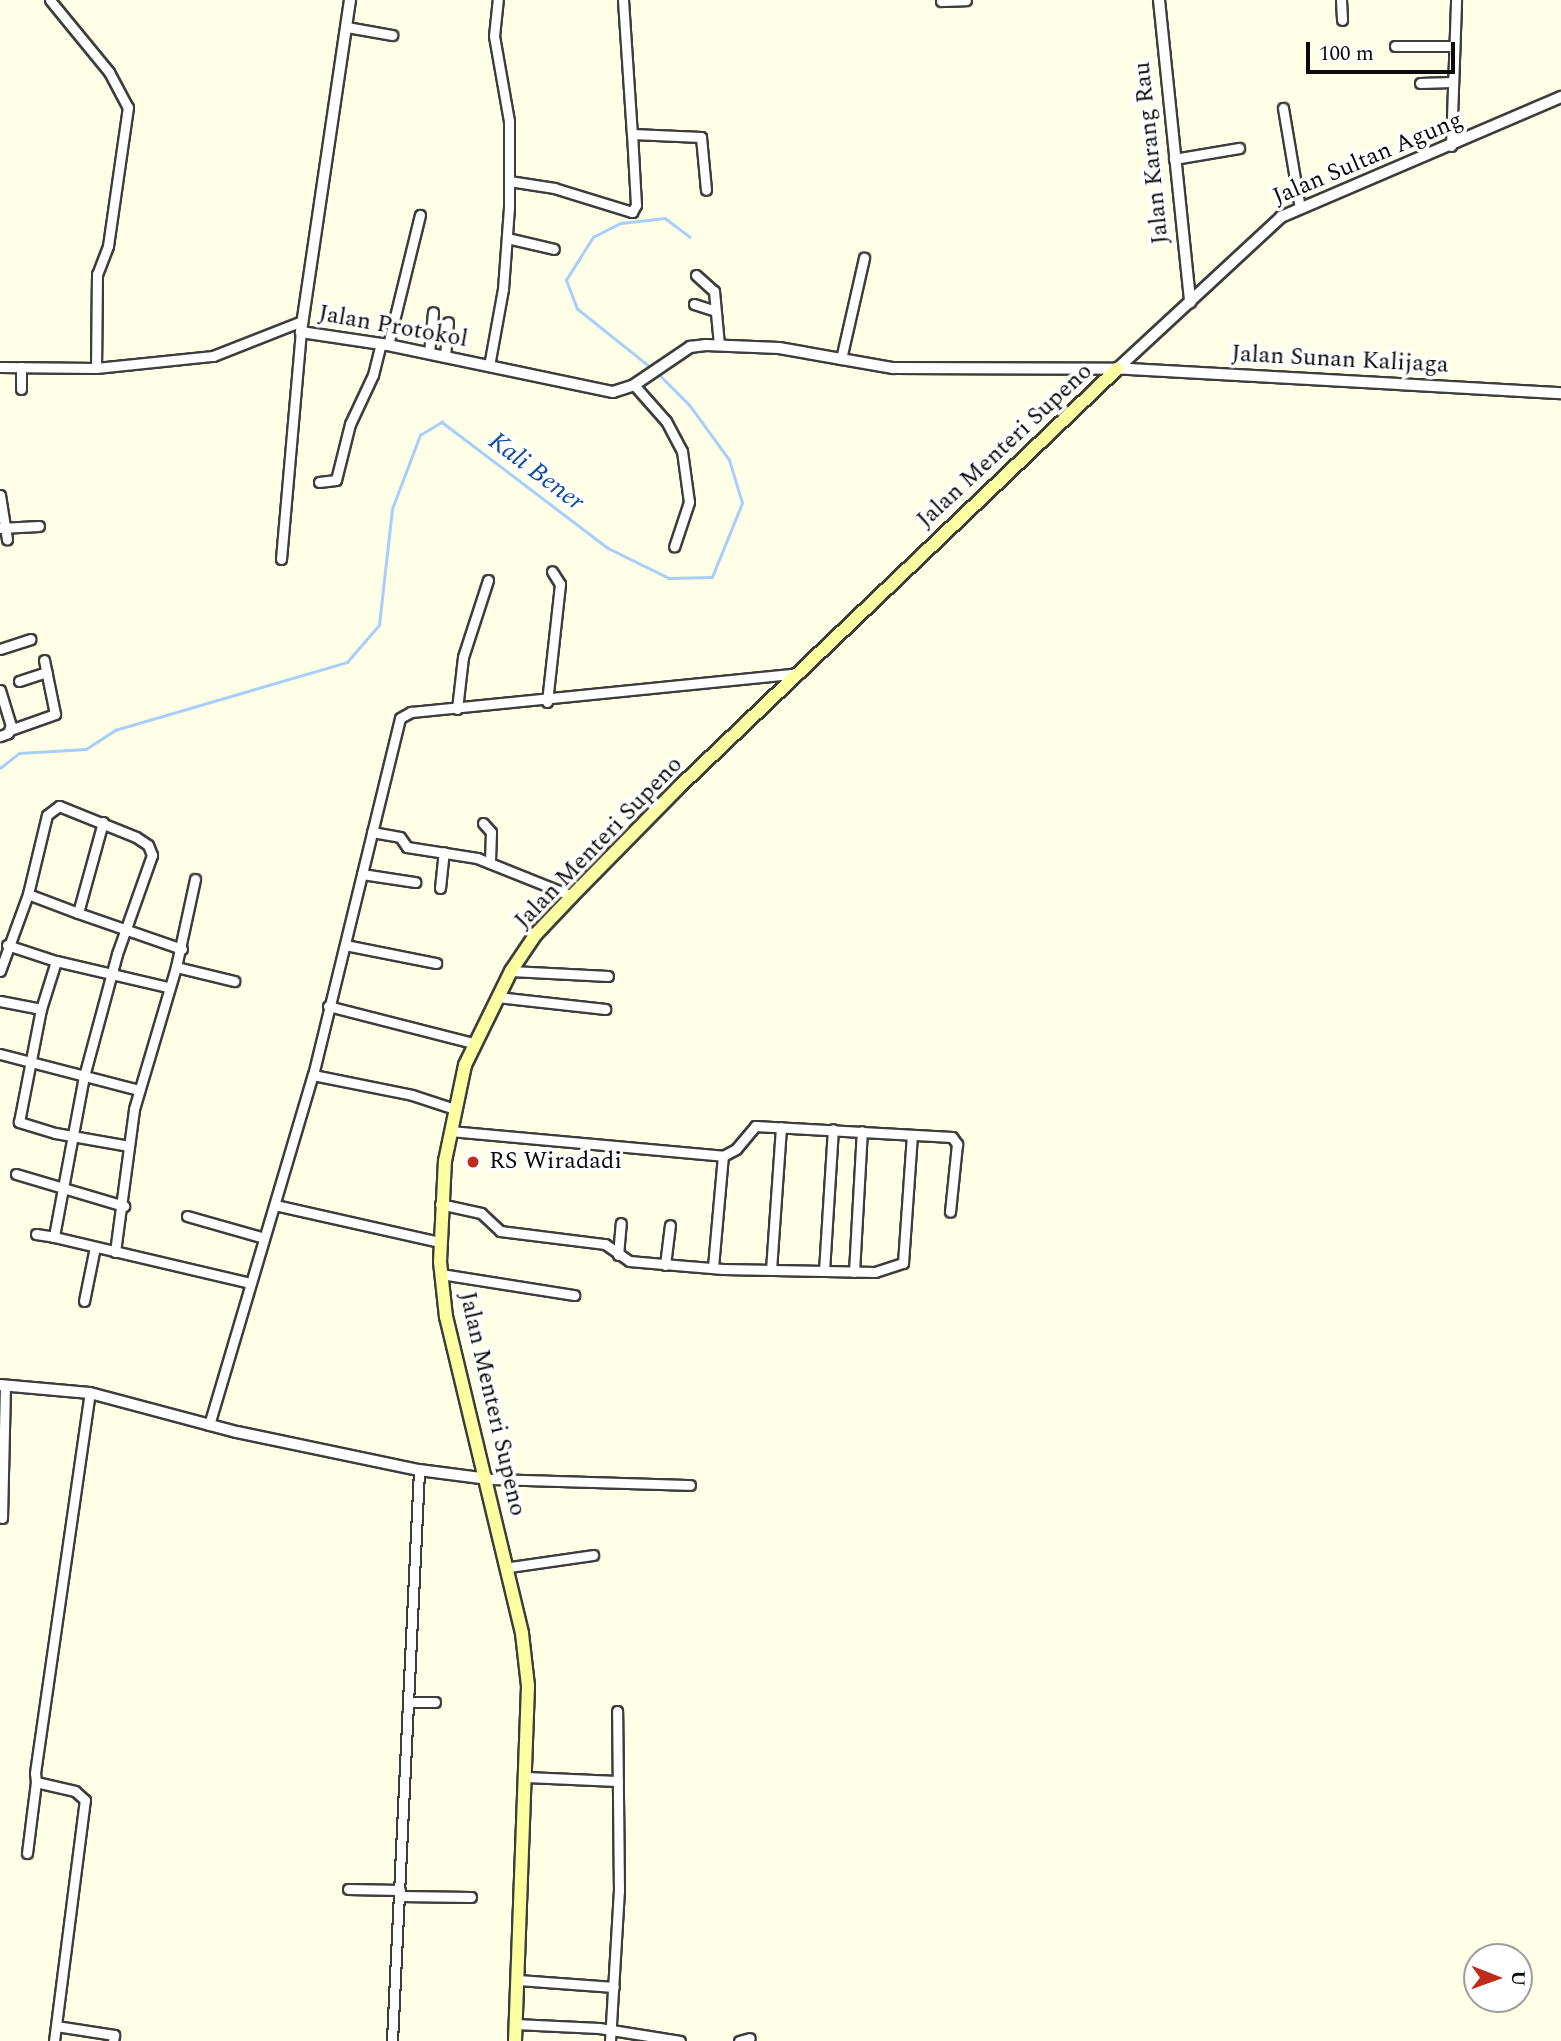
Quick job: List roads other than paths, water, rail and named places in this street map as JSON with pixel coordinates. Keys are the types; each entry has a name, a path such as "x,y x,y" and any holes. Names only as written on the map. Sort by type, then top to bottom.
{"main road":[{"name":"Jalan Menteri Supeno","path":"515,2041 528,1686 510,1567 446,1317 439,1242 440,1204 450,1131 473,1043 511,971 536,934 572,896 799,673 1117,369"}],"street":[{"path":"50,0 108,72 128,107 108,246 97,274 96,368"},
{"name":"Jalan Protokol","path":"350,0 302,326 605,392 636,383"},
{"path":"489,366 507,238 509,181 509,121 494,36 498,0"},
{"path":"509,181 554,188 632,212 636,205 623,0"},
{"path":"941,1 966,0"},
{"name":"Jalan Karang Rau","path":"1158,0 1190,302"},
{"path":"1341,0 1342,20"},
{"path":"1451,146 1456,0"},
{"path":"346,27 392,35"},
{"path":"1395,46 1453,46"},
{"path":"1420,83 1452,82"},
{"name":"Jalan Sultan Agung","path":"1117,369 1268,225 1300,208 1561,97"},
{"path":"1283,108 1300,208"},
{"path":"632,134 701,137 706,190"},
{"path":"1174,159 1239,148"},
{"path":"319,482 336,480 350,424 385,344 420,215"},
{"path":"507,238 555,248"},
{"path":"841,359 864,258"},
{"path":"696,275 714,291 719,345"},
{"path":"694,304 715,311"},
{"path":"429,353 433,312"},
{"path":"445,356 448,322"},
{"path":"0,367 96,368 214,356 302,326 281,559"},
{"name":"Jalan Sunan Kalijaga","path":"636,383 670,359 698,345 719,345 779,348 841,359 927,369 1117,369 1561,393"},
{"path":"21,367 21,389"},
{"path":"636,383 666,421 682,451 690,502 674,547"},
{"path":"0,495 7,539"},
{"path":"3,527 39,526"},
{"path":"547,702 560,584 552,571"},
{"path":"457,709 463,657 488,580"},
{"path":"0,649 30,639"},
{"path":"0,736 55,714 44,660"},
{"path":"19,681 47,672"},
{"path":"209,1425 313,1075 400,718 411,712 547,702 799,673"},
{"path":"0,690 10,730"},
{"path":"0,971 7,945 28,894 50,811 66,807 136,837 151,850 125,930 84,1076 54,1237"},
{"path":"78,913 103,822"},
{"path":"483,823 491,832 489,863"},
{"path":"372,832 400,836 407,847 444,852 489,863 572,896"},
{"path":"440,888 444,852"},
{"path":"362,874 415,883"},
{"path":"115,1252 124,1206 129,1146 139,1090 168,987 182,949 195,879"},
{"path":"28,894 182,949"},
{"path":"7,945 56,961 168,987"},
{"path":"345,945 436,963"},
{"path":"56,961 41,1009 19,1122 73,1137 129,1146"},
{"path":"176,967 234,981"},
{"path":"511,971 608,976"},
{"path":"497,997 605,1009"},
{"path":"0,1001 41,1009"},
{"path":"328,1006 473,1043"},
{"path":"0,1054 139,1090"},
{"path":"313,1075 412,1095 427,1103 455,1108"},
{"path":"450,1131 723,1156 736,1149 755,1126 956,1139 950,1212"},
{"path":"771,1270 781,1127"},
{"path":"824,1271 833,1129"},
{"path":"854,1272 862,1132"},
{"path":"440,1204 481,1213 500,1231 604,1244 622,1260 665,1265 854,1272 903,1263 912,1135"},
{"path":"713,1267 723,1156"},
{"path":"16,1174 124,1206"},
{"path":"275,1205 439,1242"},
{"path":"187,1216 264,1238"},
{"path":"618,1255 621,1223"},
{"path":"665,1265 670,1225"},
{"path":"36,1234 250,1283"},
{"path":"84,1301 95,1247"},
{"path":"441,1274 574,1296"},
{"path":"2,1518 3,1385 90,1393 209,1425 419,1470 488,1479 691,1485"},
{"path":"27,1853 90,1393"},
{"path":"392,2041 419,1470"},
{"path":"510,1567 593,1555"},
{"path":"409,1702 435,1702"},
{"path":"610,2041 620,1891 617,1711"},
{"path":"525,1777 618,1781"},
{"path":"36,1782 75,1791 85,1800 54,2041"},
{"path":"348,1889 471,1897"},
{"path":"518,1980 614,1987"},
{"path":"515,2024 611,2029 680,2041"},
{"path":"56,2026 114,2035 113,2041"},
{"path":"739,2041 750,2038"}],"waterway":[{"name":"Kali Bener","path":"651,368 577,309 566,280 593,237 621,223 665,218 690,237"},
{"name":"Kali Bener","path":"0,768 19,753 86,749 115,730 347,662 379,625 392,509 420,435 442,422 608,548 669,578 712,577 742,503 729,460 689,405 656,372"}],"place":[{"name":"RS Wiradadi","path":"473,1162"}]}
